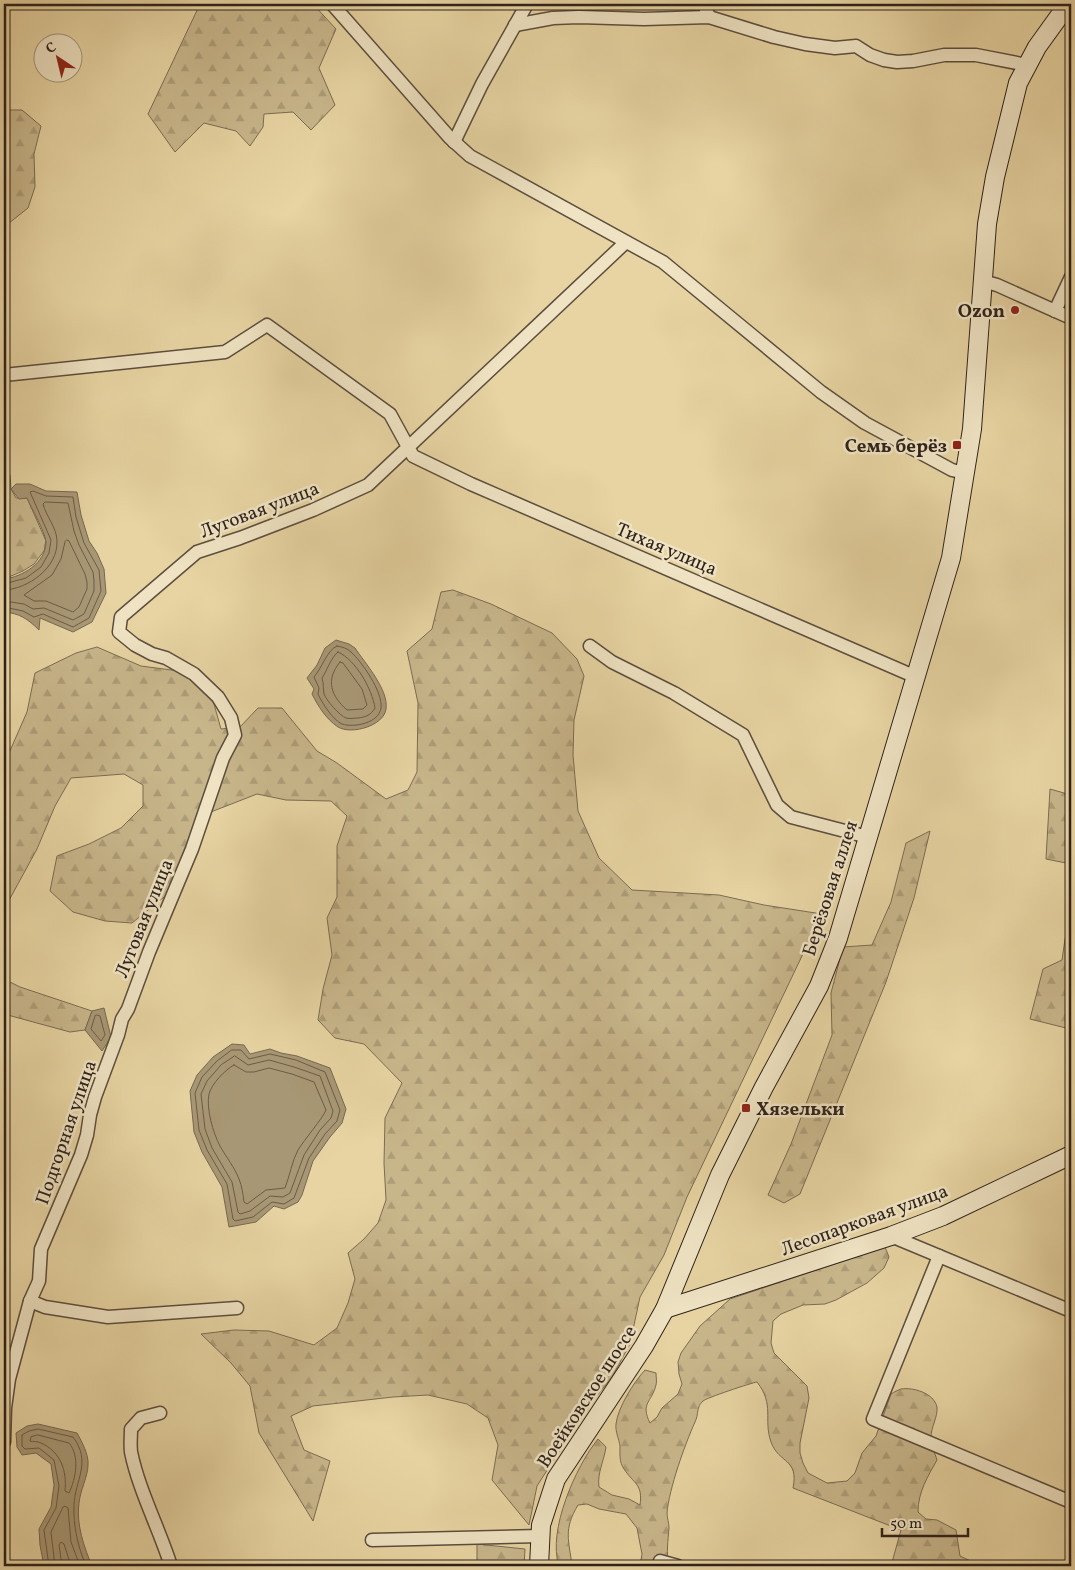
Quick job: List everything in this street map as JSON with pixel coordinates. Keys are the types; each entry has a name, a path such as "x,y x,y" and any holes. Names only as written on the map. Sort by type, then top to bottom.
{"street":[{"path":"332,4 454,142 470,156 663,262 821,392 865,423 952,470 967,464 972,429 987,224 995,177 1018,83 1037,46 1068,4"},
{"path":"454,142 482,84 527,4"},
{"path":"704,4 709,18"},
{"path":"514,25 553,18 579,17 709,18 805,44 835,48 856,46 870,55 884,60 913,61 944,55 976,55 1027,65"},
{"name":"Луговая улица","path":"128,1009 149,952 192,849 223,758 235,735 231,718 218,697 194,674 166,658 152,654 135,645 119,632 121,617 196,552 240,538 313,510 368,485 626,242"},
{"path":"1055,311 1071,277"},
{"path":"983,282 997,285 1071,318"},
{"path":"4,375 224,352 267,325 390,414 409,448"},
{"name":"Тихая улица","path":"409,448 413,456 471,484 916,677"},
{"name":"Берёзовая аллея","path":"665,1309 720,1175 764,1087 819,986 838,938 951,558 967,464"},
{"path":"590,646 612,662 674,693 743,735 777,805 791,817 868,837"},
{"name":"Подгорная улица","path":"4,1442 5,1408 9,1379 30,1301 40,1281 41,1249 80,1155 87,1135 95,1097 122,1019 128,1009"},
{"name":"Лесопарковая улица","path":"665,1309 891,1236 943,1216 1071,1155"},
{"path":"891,1236 1071,1311"},
{"path":"938,1256 873,1419 1071,1502"},
{"path":"30,1301 45,1307 108,1317 237,1308"},
{"name":"Воейковское шоссе","path":"539,1566 540,1525 556,1479 644,1346 665,1309"},
{"path":"160,1413 141,1418 131,1428 131,1450 148,1507 162,1537 171,1566"},
{"path":"372,1540 540,1536"},
{"path":"660,1560 678,1566"}],"green space":[{"path":"200,4 313,4 336,29 319,68 335,105 311,130 293,112 264,114 263,127 250,146 236,131 204,123 175,152 148,114"},
{"path":"4,110 22,110 41,126 34,154 35,187 28,208 4,227"},
{"path":"4,474 10,475 11,489 16,498 27,498 46,541 44,551 34,564 4,579"},
{"path":"453,590 491,604 552,633 577,659 584,676 574,720 573,755 578,811 599,858 632,890 719,895 764,905 822,914 687,1197 664,1255 640,1297 630,1344 612,1377 584,1412 537,1486 529,1525 492,1480 498,1445 488,1418 467,1404 428,1395 313,1406 291,1416 304,1450 330,1461 313,1521 259,1433 250,1386 231,1363 201,1334 234,1330 269,1331 314,1345 337,1328 348,1303 355,1279 348,1253 378,1223 386,1200 384,1163 385,1118 402,1083 364,1044 335,1038 318,1020 323,989 332,955 327,918 337,897 337,846 347,816 331,801 286,800 257,794 198,817 169,893 132,923 105,921 73,912 50,891 57,856 89,844 121,828 143,806 143,785 124,774 71,778 55,806 37,849 7,904 4,905 4,753 9,753 27,712 35,673 76,653 97,647 141,666 179,671 202,683 214,704 221,729 240,727 258,708 282,708 317,751 337,763 386,799 408,790 417,772 418,703 407,651 432,629 441,592"},
{"path":"1050,789 1071,795 1071,864 1046,859"},
{"path":"930,831 914,898 886,982 800,1194 784,1203 768,1195 791,1144 832,1035 831,993 843,947 872,945 891,902 906,843"},
{"path":"1071,898 1071,1057 1066,1028 1030,1019 1043,969 1062,960"},
{"path":"4,979 20,987 92,1011 85,1030 70,1032 4,1014"},
{"path":"885,1247 889,1257 884,1268 867,1283 836,1300 825,1304 803,1305 781,1314 773,1321 771,1343 774,1353 807,1386 809,1398 800,1443 803,1463 808,1473 827,1483 847,1481 855,1473 862,1453 876,1436 891,1394 900,1389 922,1392 932,1398 937,1407 931,1440 937,1460 922,1491 918,1512 926,1519 937,1520 956,1530 960,1556 981,1566 891,1566 901,1530 793,1488 794,1478 791,1466 774,1449 771,1442 766,1398 757,1382 712,1397 703,1401 699,1406 668,1503 669,1528 667,1552 669,1566 640,1566 642,1554 637,1528 626,1514 599,1509 587,1504 578,1505 570,1521 568,1535 572,1566 559,1566 556,1552 560,1518 581,1465 598,1439 606,1447 600,1472 599,1487 612,1495 629,1499 640,1505 639,1488 621,1464 616,1427 617,1417 623,1403 645,1370 656,1373 656,1385 646,1407 650,1423 657,1417 662,1408 678,1394 682,1384 678,1362 681,1353 700,1326 730,1299"},
{"path":"477,1544 525,1549 524,1566 477,1566"}],"water":[{"path":"16,484 30,484 46,491 77,492 81,515 89,541 104,569 106,593 92,622 73,632 40,618 39,630 23,617 4,612 4,579 11,578 32,568 42,556 46,542 27,498 19,499 11,489"},
{"path":"336,640 355,648 384,694 386,709 384,715 366,727 351,730 338,727 323,712 312,694 314,689 307,678 317,665 325,648"},
{"path":"104,1008 111,1037 102,1051 85,1030 92,1011"},
{"path":"232,1044 244,1045 250,1054 270,1049 330,1068 346,1109 342,1123 313,1161 298,1202 284,1209 274,1206 256,1222 229,1227 222,1187 202,1152 194,1132 190,1091 197,1075 213,1057"},
{"path":"38,1424 77,1433 85,1449 88,1469 78,1511 84,1543 92,1566 44,1566 39,1529 51,1507 54,1485 51,1464 36,1453 22,1455 17,1447 16,1433 27,1426"}],"place":[{"name":"Ozon","path":"1015,310"},
{"name":"Семь берёз","path":"957,445"},
{"name":"Хязельки","path":"746,1108"}]}
